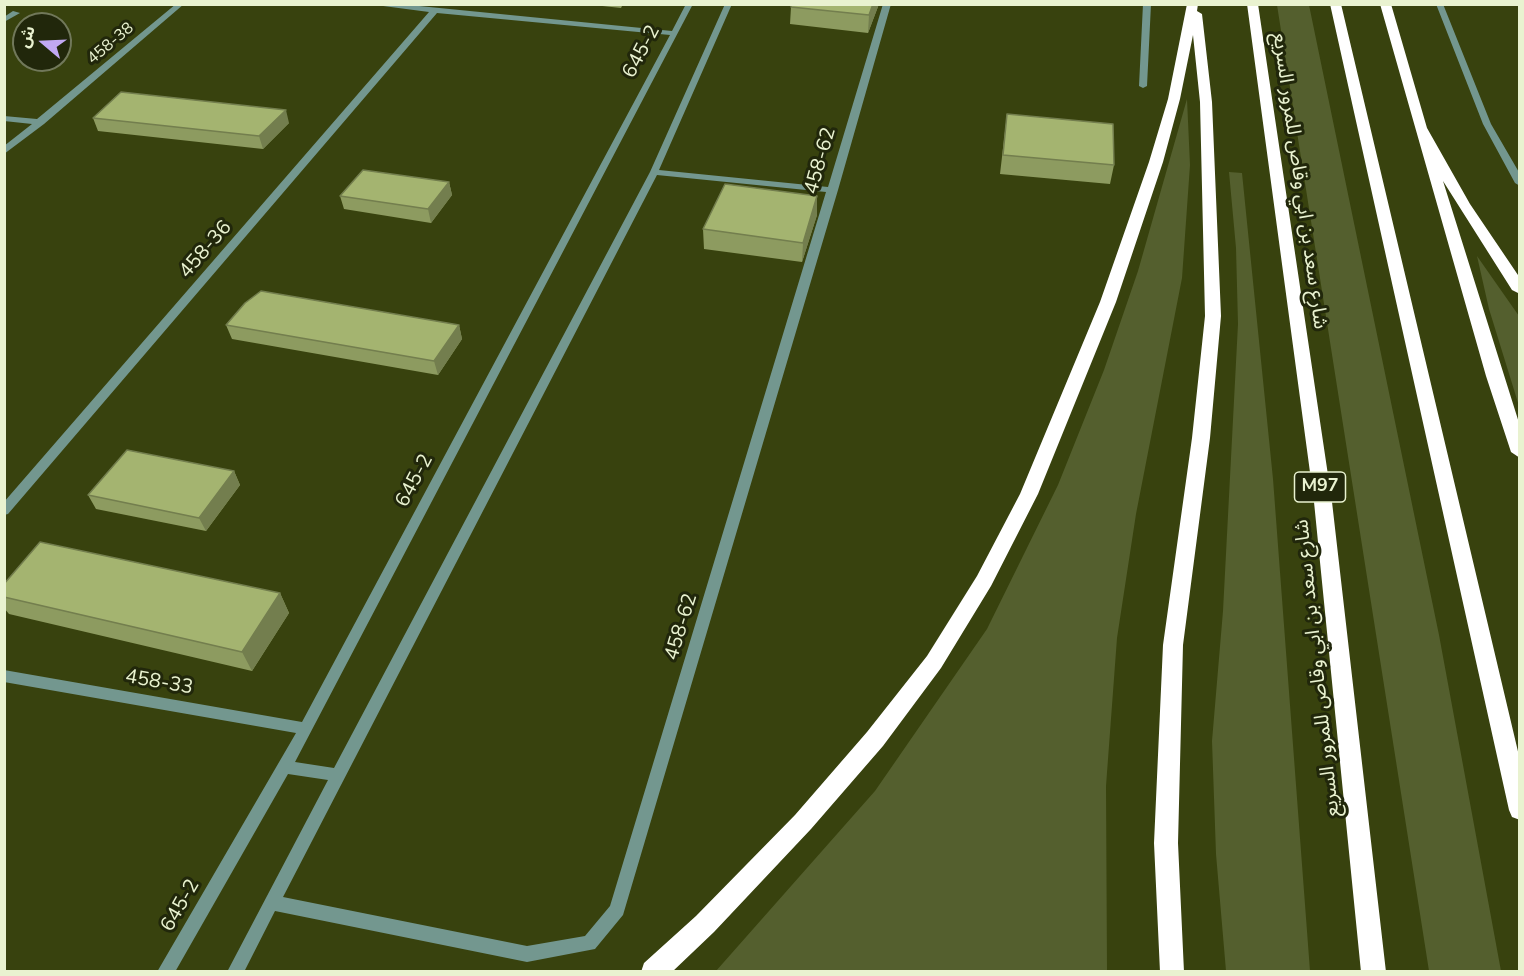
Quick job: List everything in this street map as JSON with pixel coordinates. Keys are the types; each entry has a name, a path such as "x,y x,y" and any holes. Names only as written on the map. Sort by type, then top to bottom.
{"highway":[{"path":"1172,972 1166,843 1167,758 1173,645 1201,438 1214,316 1206,102 1194,4"},
{"path":"653,972 705,924 803,822 875,739 934,662 984,581 1029,494 1108,302 1156,162 1194,4"},
{"name":"شارع سعد بن ابي وقاص للمرور السريع","path":"1252,4 1323,502 1374,972"},
{"path":"1335,4 1520,810"},
{"path":"1385,4 1494,376 1520,452"},
{"path":"1421,128 1463,204 1520,290"}],"street":[{"name":"458-38","path":"4,151 181,4"},
{"path":"371,4 674,33"},
{"name":"645-2","path":"165,972 306,729 690,4"},
{"path":"235,972 654,172 729,4"},
{"name":"458-62","path":"273,903 526,954 590,943 617,910 887,4"},
{"path":"1143,86 1147,4"},
{"path":"1439,4 1487,124 1520,183"},
{"name":"458-36","path":"4,512 434,11"},
{"path":"4,118 41,122"},
{"path":"654,172 833,190"},
{"name":"458-33","path":"4,676 306,729"},
{"path":"285,767 340,775"}],"green space":[{"path":"1277,5 1309,5 1439,635 1501,971 1429,971"},
{"path":"1187,99 1190,165 1182,278 1136,514 1117,638 1106,786 1107,971 716,971 875,791 987,629 1058,485 1104,370 1138,271"},
{"path":"1229,172 1242,173 1273,479 1310,971 1226,971 1216,854 1212,741 1223,611 1238,324 1236,248"},
{"path":"1477,256 1519,316 1519,406 1489,309"}],"building":[{"path":"792,4 873,4 869,15 791,7"},
{"path":"121,92 286,110 259,136 93,118"},
{"path":"1007,114 1113,124 1114,165 1003,155"},
{"path":"363,170 449,182 428,209 340,196"},
{"path":"725,184 817,196 803,243 703,229"},
{"path":"261,291 459,325 434,361 226,325 245,303"},
{"path":"127,450 234,471 199,518 88,495"},
{"path":"40,542 280,593 242,652 4,597 4,584"}]}
